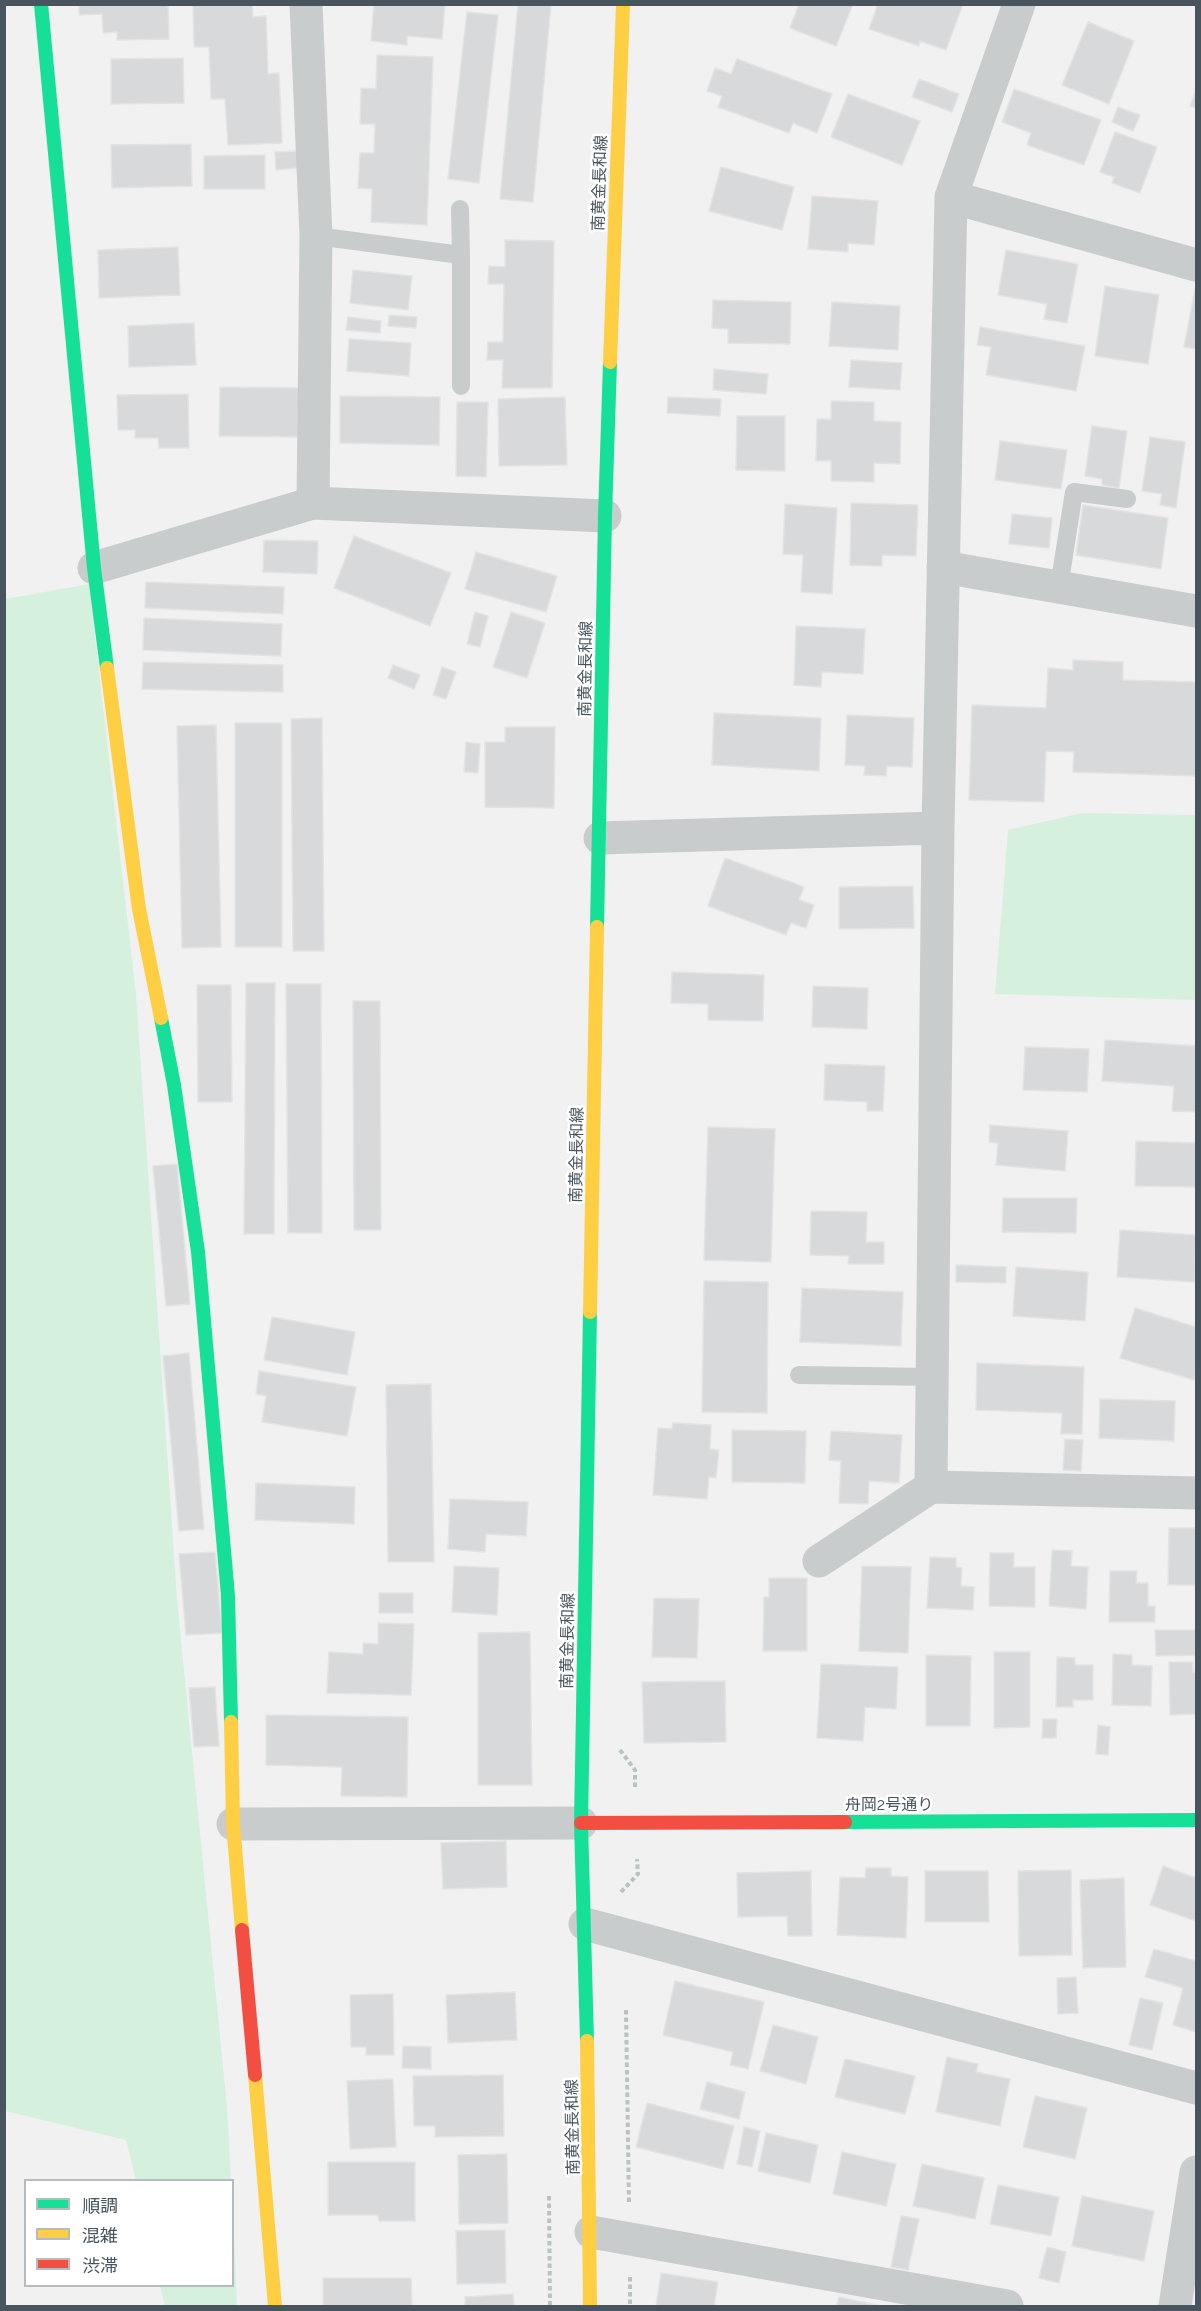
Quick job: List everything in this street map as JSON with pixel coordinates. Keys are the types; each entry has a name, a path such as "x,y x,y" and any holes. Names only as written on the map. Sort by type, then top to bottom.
{"street":[{"path":"41,4 94,568 139,909 174,1085 198,1252 228,1596 232,1824 275,2307"},
{"path":"306,4 316,236 313,503"},
{"name":"南黄金長和線","path":"590,2307 591,2232 581,1823 605,516 623,4"},
{"path":"931,1487 938,828 951,197 1019,4"},
{"path":"951,197 1197,265"},
{"path":"94,568 313,503 605,516"},
{"path":"943,567 1197,610"},
{"path":"600,838 938,828"},
{"path":"819,1561 931,1487 1197,1493"},
{"name":"舟岡2号通り","path":"581,1823 1197,1820"},
{"path":"232,1824 581,1823"},
{"path":"585,1924 1197,2088"},
{"path":"1175,2307 1194,2208 1197,2172"},
{"path":"591,2232 1007,2307"}],"lane":[{"path":"460,209 460,386"},
{"path":"316,236 460,255"},
{"path":"1059,587 1074,492 1127,499"},
{"path":"799,1375 932,1377"}],"path":[{"path":"583,1744 615,1744 635,1770 638,1875 620,1893 625,1935"},
{"path":"626,2005 630,2307"}],"green space":[{"path":"89,584 136,994 177,1599 227,2107 231,2179 136,2179 126,2140 5,2111 5,599"},
{"path":"1082,813 1196,815 1196,1000 995,994 1008,830"},
{"path":"234,2234 237,2306 165,2306 160,2287 234,2287"}],"building":[{"path":"79,4 168,4 169,39 117,40 117,32 103,33 102,14 79,15"},
{"path":"193,4 252,4 253,17 266,16 268,74 279,73 282,143 228,145 225,99 211,99 209,47 194,47"},
{"path":"374,4 445,4 442,39 407,36 407,45 371,41"},
{"path":"518,4 551,4 533,202 500,199"},
{"path":"799,4 853,4 836,46 790,28"},
{"path":"878,4 963,4 946,50 920,41 919,46 869,29"},
{"path":"467,12 498,15 479,183 448,179"},
{"path":"1088,22 1134,41 1109,104 1062,85"},
{"path":"377,55 433,57 427,225 371,222 372,189 358,188 360,153 374,153 375,124 360,124 361,88 376,89"},
{"path":"183,58 184,103 111,104 111,59"},
{"path":"737,59 832,94 817,133 793,123 789,133 718,107 722,96 707,91 715,68 731,74"},
{"path":"919,79 959,94 952,112 912,97"},
{"path":"1014,89 1101,120 1084,165 1027,145 1031,133 1002,122"},
{"path":"1196,90 1196,108 1190,106"},
{"path":"848,94 920,121 902,165 831,137"},
{"path":"1118,107 1140,115 1133,131 1112,122"},
{"path":"1115,132 1157,147 1140,193 1112,183 1114,177 1100,172"},
{"path":"191,144 192,186 112,188 111,145"},
{"path":"298,151 298,168 276,170 275,152"},
{"path":"265,155 265,189 204,189 204,156"},
{"path":"721,167 794,187 782,230 709,211"},
{"path":"812,196 878,201 874,245 848,243 848,252 808,249"},
{"path":"505,240 554,241 552,388 502,388 503,360 487,360 488,342 503,342 504,284 488,284 489,266 505,267"},
{"path":"178,247 180,295 99,298 98,250"},
{"path":"1006,250 1078,264 1067,323 1044,319 1047,304 998,295"},
{"path":"353,270 412,276 408,310 350,303"},
{"path":"1105,286 1159,295 1148,364 1095,356"},
{"path":"1196,289 1196,349 1184,347"},
{"path":"713,300 791,302 790,344 728,343 728,329 712,328"},
{"path":"832,302 900,306 898,350 829,346"},
{"path":"389,315 417,317 416,328 388,326"},
{"path":"348,317 381,321 380,333 346,330"},
{"path":"194,323 196,365 129,367 128,326"},
{"path":"980,327 1085,346 1076,391 986,375 991,347 977,345"},
{"path":"349,339 411,343 409,376 347,371"},
{"path":"851,360 902,363 900,390 849,387"},
{"path":"714,369 768,374 766,394 713,390"},
{"path":"220,387 300,388 299,437 219,436"},
{"path":"188,394 189,448 159,448 158,438 135,438 135,430 118,430 117,395"},
{"path":"340,396 440,397 439,445 340,443"},
{"path":"565,397 567,465 499,466 498,399"},
{"path":"668,397 721,399 720,416 667,413"},
{"path":"831,401 874,402 874,421 901,422 900,464 874,463 874,482 831,481 831,461 816,461 817,419 831,419"},
{"path":"457,402 488,402 486,477 456,476"},
{"path":"737,416 785,416 785,471 736,470"},
{"path":"1092,426 1127,431 1119,488 1102,485 1102,479 1085,476"},
{"path":"1150,437 1185,442 1176,508 1160,505 1162,494 1142,491"},
{"path":"1000,441 1067,450 1061,489 995,480"},
{"path":"851,503 918,505 916,556 882,555 882,566 850,565"},
{"path":"785,504 837,508 832,594 801,592 803,555 783,554"},
{"path":"1083,505 1168,518 1161,569 1076,555"},
{"path":"1012,514 1052,518 1049,548 1009,544"},
{"path":"354,536 451,573 430,626 334,588"},
{"path":"264,540 318,541 317,574 263,572"},
{"path":"476,552 557,576 546,612 465,589"},
{"path":"146,582 284,587 283,614 145,608"},
{"path":"475,612 488,616 480,647 467,644"},
{"path":"511,612 545,623 527,678 493,667"},
{"path":"144,618 282,624 281,656 143,650"},
{"path":"796,626 865,629 863,674 822,672 821,687 794,685"},
{"path":"1073,660 1123,662 1123,680 1196,682 1196,776 1073,772 1074,752 1046,751 1044,802 969,800 972,705 1046,708 1048,668 1073,670"},
{"path":"143,662 283,665 283,692 142,689"},
{"path":"393,665 420,675 414,689 388,678"},
{"path":"442,667 456,672 446,699 433,695"},
{"path":"714,713 821,718 819,771 712,765"},
{"path":"847,715 914,718 912,767 887,766 886,776 864,775 865,766 845,765"},
{"path":"322,718 324,951 293,951 291,719"},
{"path":"235,723 282,723 282,947 235,947"},
{"path":"216,725 221,947 182,948 177,726"},
{"path":"505,727 555,727 554,808 485,807 485,742 505,742"},
{"path":"466,742 480,744 478,773 464,772"},
{"path":"725,858 804,887 799,900 814,905 806,928 791,923 786,935 708,906"},
{"path":"913,886 914,928 839,929 839,887"},
{"path":"672,972 764,975 763,1021 708,1020 708,1004 671,1003"},
{"path":"246,983 275,983 274,1234 244,1234"},
{"path":"286,984 321,984 322,1233 288,1233"},
{"path":"197,985 231,985 232,1102 198,1102"},
{"path":"813,986 868,988 867,1029 812,1027"},
{"path":"353,1001 380,1001 381,1230 354,1230"},
{"path":"1105,1040 1196,1046 1196,1112 1172,1111 1174,1086 1102,1081"},
{"path":"1025,1047 1089,1049 1087,1092 1023,1090"},
{"path":"825,1064 885,1066 883,1111 867,1111 867,1102 824,1100"},
{"path":"990,1125 1068,1131 1065,1171 996,1165 998,1143 989,1142"},
{"path":"708,1127 775,1129 771,1262 704,1260"},
{"path":"1136,1141 1196,1143 1196,1187 1135,1186"},
{"path":"177,1164 190,1304 166,1306 153,1166"},
{"path":"1003,1198 1077,1198 1076,1233 1002,1232"},
{"path":"811,1211 867,1212 866,1242 884,1242 884,1264 848,1264 849,1256 810,1255"},
{"path":"1120,1230 1196,1235 1195,1282 1117,1277"},
{"path":"956,1265 1006,1267 1006,1283 956,1282"},
{"path":"1016,1267 1088,1272 1085,1321 1013,1316"},
{"path":"704,1281 768,1282 767,1413 702,1412"},
{"path":"802,1288 903,1292 901,1346 800,1342"},
{"path":"1135,1308 1196,1327 1194,1380 1120,1358"},
{"path":"272,1317 355,1332 347,1375 264,1360"},
{"path":"189,1353 204,1529 179,1531 163,1356"},
{"path":"977,1363 1084,1367 1082,1434 1061,1434 1062,1413 976,1410"},
{"path":"259,1371 356,1387 347,1436 262,1422 266,1396 256,1394"},
{"path":"431,1384 434,1562 388,1562 386,1385"},
{"path":"1100,1399 1175,1401 1174,1441 1099,1438"},
{"path":"673,1423 711,1425 710,1449 719,1450 716,1478 709,1477 707,1499 653,1495 658,1428 672,1429"},
{"path":"732,1430 806,1431 805,1483 732,1482"},
{"path":"831,1431 902,1435 899,1483 869,1481 868,1504 839,1503 841,1461 829,1460"},
{"path":"1065,1439 1083,1440 1081,1471 1063,1470"},
{"path":"256,1483 355,1487 354,1524 255,1520"},
{"path":"450,1499 528,1502 526,1536 486,1534 485,1552 448,1549"},
{"path":"1169,1528 1196,1528 1196,1585 1168,1585"},
{"path":"1052,1550 1072,1551 1071,1566 1088,1567 1086,1609 1049,1606"},
{"path":"215,1552 222,1633 186,1635 179,1554"},
{"path":"990,1553 1014,1553 1014,1567 1035,1567 1035,1607 989,1606"},
{"path":"930,1557 956,1558 956,1567 962,1568 961,1586 974,1587 973,1610 927,1608"},
{"path":"454,1566 499,1568 497,1615 452,1612"},
{"path":"862,1566 911,1567 908,1653 859,1651"},
{"path":"1110,1571 1137,1571 1136,1583 1148,1583 1148,1606 1155,1606 1155,1622 1109,1622"},
{"path":"769,1578 807,1578 807,1651 763,1651 764,1597 769,1597"},
{"path":"379,1593 413,1593 413,1613 379,1613"},
{"path":"654,1598 699,1599 697,1658 652,1657"},
{"path":"378,1623 414,1624 411,1695 327,1693 329,1652 363,1654 363,1643 378,1644"},
{"path":"1155,1630 1196,1630 1196,1655 1156,1656"},
{"path":"530,1632 532,1785 478,1785 478,1633"},
{"path":"994,1652 1030,1652 1030,1727 994,1728"},
{"path":"1113,1654 1132,1655 1132,1665 1152,1666 1151,1706 1112,1705"},
{"path":"926,1655 971,1656 970,1726 926,1726"},
{"path":"1057,1657 1075,1658 1075,1665 1093,1665 1093,1700 1073,1700 1073,1707 1056,1707"},
{"path":"1169,1662 1193,1662 1193,1672 1196,1672 1196,1714 1170,1715"},
{"path":"821,1664 898,1667 896,1709 865,1707 863,1741 817,1738"},
{"path":"725,1681 726,1742 644,1743 642,1682"},
{"path":"215,1687 219,1746 194,1747 189,1688"},
{"path":"266,1715 408,1717 407,1797 341,1796 342,1767 266,1765"},
{"path":"1043,1719 1057,1719 1056,1738 1042,1738"},
{"path":"1098,1725 1110,1727 1108,1755 1096,1754"},
{"path":"506,1841 507,1887 443,1889 441,1843"},
{"path":"1163,1866 1196,1878 1196,1921 1150,1905"},
{"path":"866,1868 891,1868 891,1876 908,1877 906,1938 837,1935 840,1877 865,1878"},
{"path":"1071,1870 1072,1955 1019,1956 1018,1871"},
{"path":"811,1871 812,1936 788,1936 787,1916 738,1917 737,1873"},
{"path":"925,1871 988,1871 989,1922 925,1922"},
{"path":"1124,1878 1126,1967 1083,1968 1080,1880"},
{"path":"1154,1949 1196,1961 1196,2032 1173,2025 1183,1988 1145,1977"},
{"path":"1076,1977 1078,2013 1058,2014 1057,1978"},
{"path":"675,1981 764,2002 748,2069 730,2065 733,2052 663,2035"},
{"path":"515,1992 517,2040 448,2043 446,1995"},
{"path":"393,1994 394,2055 366,2055 366,2047 351,2047 350,1995"},
{"path":"1140,1998 1163,2003 1152,2050 1129,2045"},
{"path":"773,2025 818,2037 806,2084 760,2071"},
{"path":"403,2046 431,2047 431,2069 402,2068"},
{"path":"947,2057 978,2064 976,2072 1010,2079 1000,2126 936,2112"},
{"path":"845,2059 915,2076 905,2114 835,2097"},
{"path":"503,2075 504,2136 435,2137 435,2126 414,2126 413,2076"},
{"path":"393,2079 396,2147 350,2149 347,2081"},
{"path":"707,2082 745,2092 739,2119 700,2109"},
{"path":"1035,2096 1087,2108 1075,2159 1023,2147"},
{"path":"647,2103 734,2126 723,2169 636,2147"},
{"path":"744,2127 760,2131 752,2167 737,2164"},
{"path":"766,2133 818,2145 810,2183 758,2171"},
{"path":"842,2152 896,2164 886,2206 833,2194"},
{"path":"507,2154 508,2223 459,2224 458,2155"},
{"path":"328,2162 415,2162 415,2221 379,2221 378,2215 328,2215"},
{"path":"922,2164 984,2178 975,2219 913,2206"},
{"path":"998,2185 1059,2197 1051,2236 990,2224"},
{"path":"1082,2196 1154,2211 1144,2261 1072,2246"},
{"path":"901,2216 919,2219 908,2270 891,2267"},
{"path":"505,2230 506,2283 457,2284 456,2231"},
{"path":"1047,2247 1066,2252 1059,2283 1039,2278"},
{"path":"661,2273 718,2282 714,2306 656,2306"},
{"path":"323,2278 411,2278 412,2306 323,2306"},
{"path":"513,2294 514,2306 465,2306 465,2297"},
{"path":"839,2297 881,2306 837,2306"}],"traffic: fast":[{"path":"41,4 94,568 107,668"},
{"path":"597,927 610,362"},
{"path":"161,1018 174,1085 198,1252 228,1596 231,1722"},
{"path":"587,2041 581,1823 590,1312"},
{"path":"845,1822 1196,1820"}],"traffic: slow":[{"path":"610,362 623,4"},
{"path":"107,668 139,909 161,1018"},
{"path":"590,1312 597,927"},
{"path":"231,1722 233,1824 242,1930"},
{"path":"587,2041 590,2306"},
{"path":"255,2075 275,2306"}],"traffic: jam":[{"path":"581,1823 845,1822"},
{"path":"242,1930 255,2075"}]}
